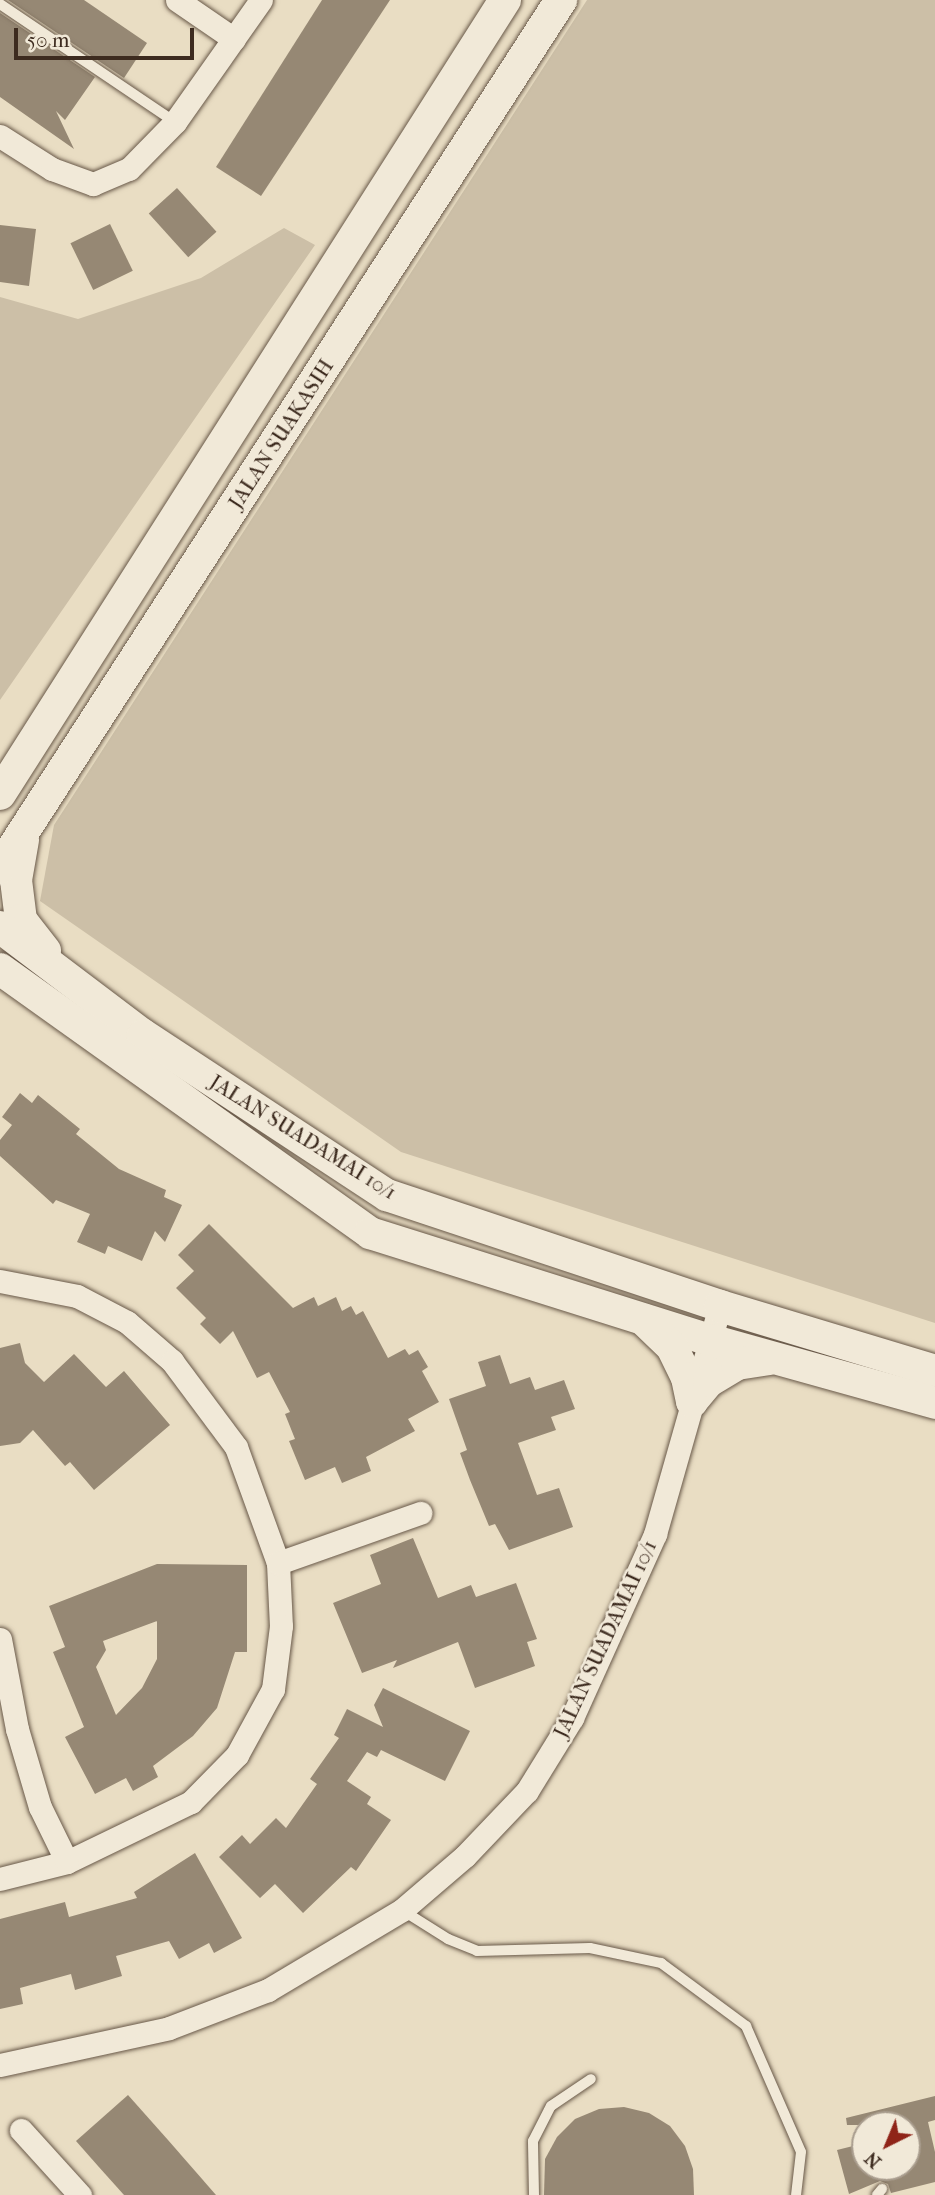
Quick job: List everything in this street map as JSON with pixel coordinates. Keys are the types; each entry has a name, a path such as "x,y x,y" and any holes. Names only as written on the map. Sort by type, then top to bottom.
{"street":[{"path":"177,0 234,39"},
{"path":"0,136 52,169 93,184 129,169 176,122 261,0"},
{"name":"JALAN SUAKASIH","path":"0,794 505,0"},
{"name":"JALAN SUAKASIH","path":"0,868 561,0"},
{"path":"24,832 16,880 21,920 64,976"},
{"name":"JALAN SUADAMAI 10/1","path":"0,927 143,1035 387,1195 720,1307 935,1371"},
{"name":"JALAN SUADAMAI 10/1","path":"0,968 370,1233 710,1340 935,1403"},
{"path":"0,991 50,1004"},
{"path":"0,1281 77,1296 127,1322 172,1361 236,1447 278,1563 281,1626 273,1689 237,1755 191,1802 67,1862 0,1879"},
{"name":"JALAN SUADAMAI 10/1","path":"0,2065 169,2028 268,1990 402,1910 465,1856 527,1791 572,1718 655,1534 720,1307"},
{"path":"643,1319 672,1347 687,1378 692,1401"},
{"path":"692,1401 709,1381 737,1364 774,1358"},
{"path":"278,1563 419,1513"},
{"path":"0,1639 17,1729 40,1807 67,1862"},
{"path":"22,2130 80,2195"}],"lane":[{"path":"0,4 176,122"},
{"path":"402,1910 448,1940 477,1951 590,1948 661,1963 746,2026 800,2152 796,2195"},
{"path":"534,2195 533,2141 551,2106 591,2079"}],"shaded area":[{"path":"587,0 935,0 935,1323 401,1152 40,901 54,825"},
{"path":"284,228 315,245 0,700 0,297 78,319 201,278"}],"building":[{"path":"8,0 84,0 147,43 124,78"},
{"path":"322,0 390,0 261,196 216,167"},
{"path":"0,13 95,77 65,120 56,111 74,149 0,97"},
{"path":"177,188 216,232 188,257 149,213"},
{"path":"110,224 133,271 93,290 70,243"},
{"path":"0,225 36,229 29,286 0,282"},
{"path":"20,1093 32,1103 38,1095 80,1129 76,1134 119,1169 166,1190 164,1197 182,1205 165,1242 155,1231 142,1261 108,1246 105,1254 77,1242 90,1214 56,1200 53,1204 0,1156 0,1140 12,1125 2,1117"},
{"path":"209,1224 293,1308 314,1297 318,1306 336,1297 342,1311 351,1306 356,1315 363,1311 388,1358 405,1349 409,1355 418,1350 428,1367 422,1371 439,1402 408,1419 415,1431 366,1457 371,1471 342,1483 335,1467 305,1480 289,1441 295,1439 285,1414 290,1412 269,1372 257,1378 233,1331 220,1344 200,1324 206,1318 176,1288 194,1271 178,1255"},
{"path":"20,1343 25,1363 44,1382 74,1354 106,1387 124,1371 170,1425 94,1490 70,1462 65,1466 33,1430 20,1443 0,1446 0,1348"},
{"path":"500,1355 510,1384 530,1377 535,1390 564,1380 575,1409 551,1417 556,1430 518,1443 537,1495 559,1488 573,1527 509,1550 495,1524 489,1526 470,1480 460,1453 467,1450 449,1399 486,1386 478,1362"},
{"path":"413,1538 438,1598 471,1585 476,1597 516,1583 537,1639 527,1642 535,1666 475,1688 458,1642 393,1668 397,1660 362,1673 333,1603 381,1584 370,1555"},
{"path":"157,1564 247,1565 247,1652 235,1652 217,1708 193,1736 153,1766 158,1777 133,1791 126,1778 95,1794 65,1737 84,1727 53,1652 65,1647 49,1606","holes":["157,1621 157,1659 142,1688 116,1715 96,1667 106,1650 103,1641"]},
{"path":"383,1688 470,1731 445,1781 381,1750 377,1757 367,1752 347,1781 371,1797 367,1804 391,1820 356,1871 351,1867 303,1913 275,1884 260,1898 219,1857 242,1835 250,1844 276,1818 286,1828 317,1784 310,1779 339,1738 334,1735 347,1709 383,1727 374,1705"},
{"path":"195,1853 242,1938 214,1953 209,1943 179,1959 169,1941 116,1956 122,1976 75,1990 71,1974 20,1988 23,2004 0,2009 0,1919 65,1902 69,1917 137,1898 134,1892"},
{"path":"128,2095 216,2195 124,2195 76,2141"},
{"path":"935,2096 935,2120 928,2122 935,2152 935,2182 891,2193 888,2184 880,2181 921,2181 921,2111 874,2111"},
{"path":"624,2107 649,2113 670,2126 685,2146 693,2169 694,2195 544,2195 545,2159 557,2137 575,2119 599,2109"},
{"path":"851,2117 851,2125 847,2125 846,2118"},
{"path":"851,2146 851,2181 880,2181 849,2194 837,2150"}]}
